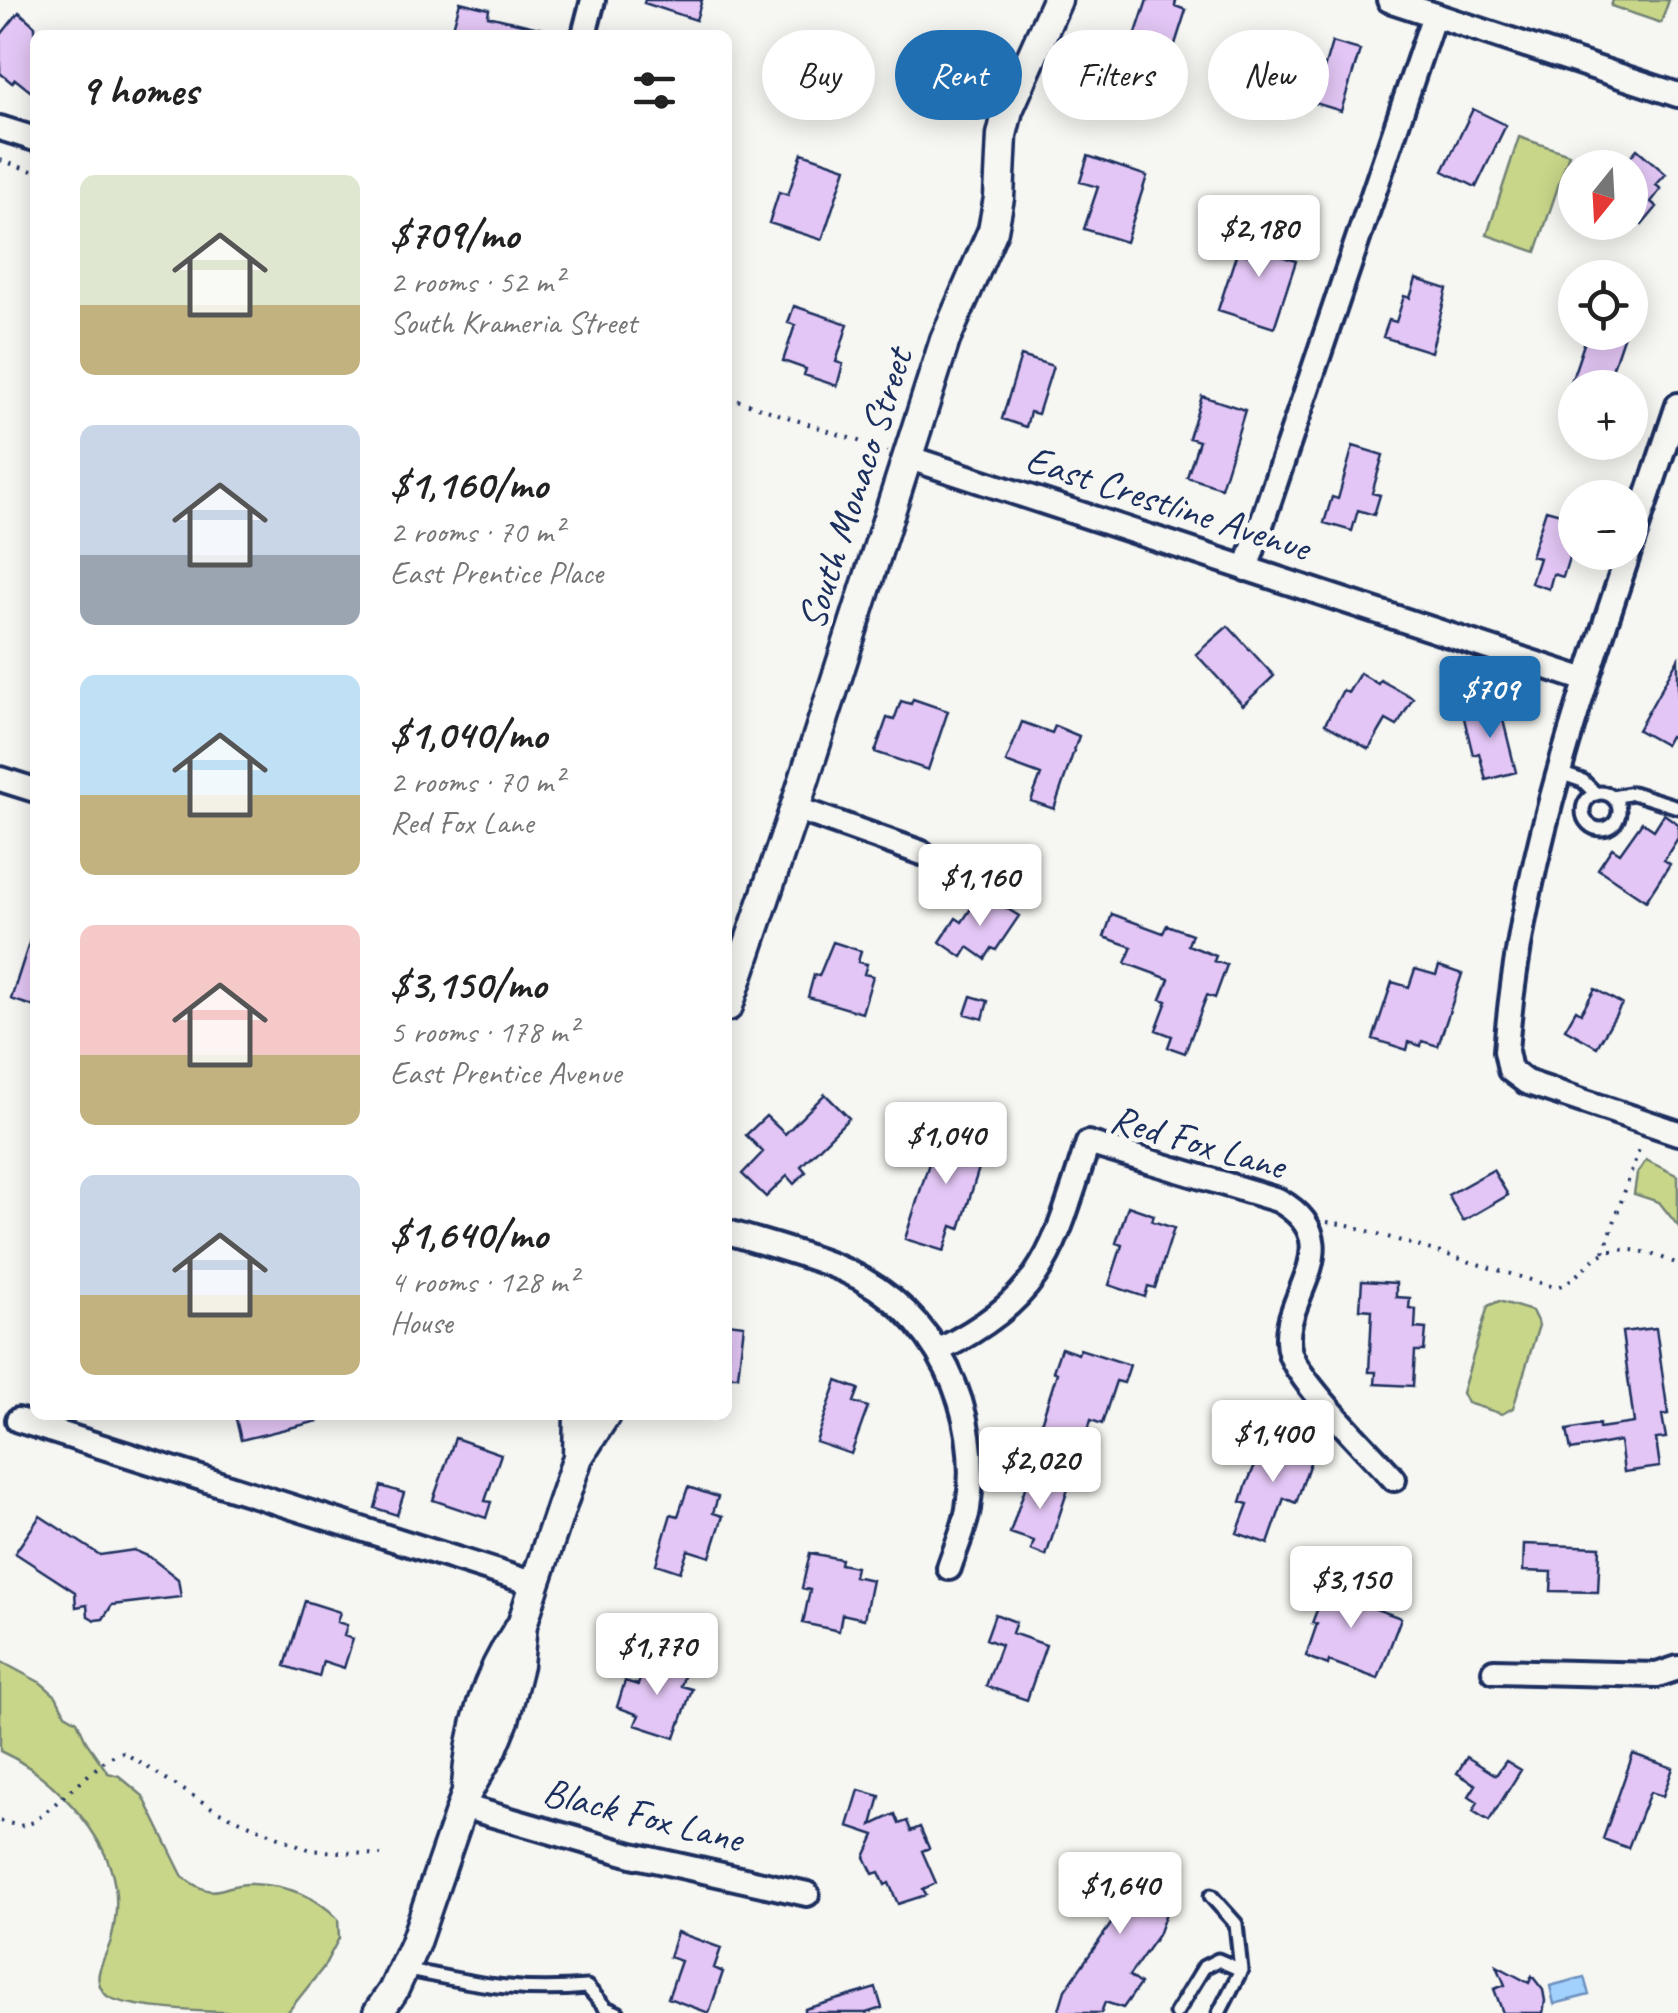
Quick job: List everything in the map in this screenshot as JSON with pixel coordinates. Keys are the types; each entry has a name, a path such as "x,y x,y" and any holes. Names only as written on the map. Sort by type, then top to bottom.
{"street":[{"path":"585,30 593,0"},
{"name":"South Monaco Street","path":"732,994 951,324 993,230 1008,110 1057,0"},
{"path":"1389,0 1678,95"},
{"path":"1246,568 1434,15"},
{"path":"0,128 30,138"},
{"path":"1648,494 1678,405"},
{"name":"East Crestline Avenue","path":"907,457 1586,680"},
{"path":"1622,570 1557,772 1537,849 1507,1035 1510,1070 1542,1089 1678,1132"},
{"path":"0,779 30,788"},
{"path":"795,808 922,853"},
{"name":"Red Fox Lane","path":"938,1351 996,1318 1038,1273 1057,1237 1088,1142 1278,1200 1304,1220 1312,1247 1290,1331 1290,1353 1305,1380 1394,1479"},
{"path":"732,1233 845,1270 893,1300 921,1327 938,1351 954,1381 972,1452 968,1514 949,1568"},
{"path":"18,1420 535,1584"},
{"path":"578,1457 579,1420"},
{"path":"401,2013 412,1958 464,1799 471,1741 481,1702 500,1658 522,1625 578,1457 602,1420"},
{"path":"1494,1671 1657,1675 1678,1668"},
{"name":"Black Fox Lane","path":"464,1799 632,1855 807,1894"},
{"path":"378,2013 412,1958"}],"lane":[{"path":"1557,772 1583,781 1596,794 1613,797 1633,793 1678,807"},
{"path":"1596,794 1583,811 1587,822 1596,828 1608,828 1617,820 1619,808 1613,797"},
{"path":"1211,1896 1236,1924 1241,1970 1220,2013"},
{"path":"412,1958 492,1987 538,1991 587,1986 606,2008 618,2013"},
{"path":"1176,2013 1204,1967 1218,1960 1241,1970"}],"path":[{"path":"0,160 30,170"},
{"path":"732,398 907,457"},
{"path":"1304,1220 1348,1224 1554,1287 1564,1285 1604,1252 1647,1123"},
{"path":"1604,1252 1631,1250 1678,1264"},
{"path":"0,1821 20,1826 34,1822 108,1758 123,1752 217,1812 310,1850 381,1855"}],"green space":[{"path":"1613,0 1669,0 1661,23 1611,6"},
{"path":"1519,137 1558,150 1558,187 1536,252 1487,235"},
{"path":"1646,1160 1678,1176 1678,1226 1659,1202 1634,1194 1637,1174"},
{"path":"1499,1301 1532,1311 1539,1325 1513,1408 1502,1414 1467,1403 1462,1393 1488,1306"},
{"path":"0,1661 41,1683 56,1696 65,1714 77,1721 108,1773 119,1776 143,1796 183,1877 212,1891 251,1884 287,1889 310,1898 338,1919 339,1938 323,1968 287,2013 166,2009 107,1996 99,1975 116,1914 110,1866 88,1826 56,1789 0,1751"}],"water":[{"path":"1584,1977 1589,1995 1554,2004 1550,1986"}],"building":[{"path":"702,0 696,20 644,3"},
{"path":"1147,0 1176,0 1175,6 1186,10 1180,30 1137,30"},
{"path":"460,2 489,9 488,16 543,29 543,30 452,30"},
{"path":"19,12 35,26 35,30 30,30 30,91 0,73 0,36"},
{"path":"1332,42 1360,50 1341,111 1329,107"},
{"path":"1473,109 1506,125 1476,187 1443,171"},
{"path":"802,153 846,168 822,240 769,223 779,192 788,195"},
{"path":"1088,156 1147,176 1126,242 1084,229 1098,187 1080,182"},
{"path":"1648,158 1666,174 1656,185 1661,189 1651,202 1657,207 1648,218"},
{"path":"1262,220 1284,227 1275,254 1296,261 1274,328 1218,310 1237,252 1251,256"},
{"path":"1416,279 1447,289 1431,352 1383,337 1389,320 1396,322 1404,296 1410,298"},
{"path":"794,306 848,324 836,362 843,364 837,386 804,375 806,369 783,361 795,325 788,323"},
{"path":"1582,350 1619,350 1612,370 1575,370"},
{"path":"1021,356 1053,366 1038,414 1030,412 1026,427 1002,419"},
{"path":"1202,396 1245,410 1221,488 1187,477 1199,441 1189,438"},
{"path":"1353,446 1383,455 1372,493 1380,495 1374,515 1358,510 1352,531 1324,523 1332,497 1338,499"},
{"path":"1546,510 1558,513 1558,570 1565,570 1563,577 1553,574 1549,589 1531,583 1539,558 1531,556"},
{"path":"1228,626 1274,676 1243,705 1196,654"},
{"path":"1678,659 1678,741 1670,736 1665,745 1638,730"},
{"path":"1360,673 1413,698 1397,726 1386,720 1369,749 1325,724 1343,690 1348,693"},
{"path":"913,699 948,711 928,770 875,752 887,718 894,720 901,701 911,704"},
{"path":"1499,704 1516,772 1486,780 1479,753 1473,755 1463,714"},
{"path":"1022,722 1052,733 1055,726 1079,736 1054,809 1031,801 1041,775 1006,762"},
{"path":"1664,814 1678,824 1678,838 1664,860 1670,864 1646,901 1598,869 1612,848 1620,853 1642,822 1654,830"},
{"path":"990,898 1019,916 996,950 992,948 985,959 968,947 962,957 940,942 956,918 962,922 976,901 984,907"},
{"path":"1112,914 1163,933 1167,925 1192,934 1188,945 1227,965 1215,998 1207,995 1185,1053 1168,1047 1172,1036 1156,1030 1167,1001 1161,999 1169,979 1125,963 1132,947 1104,937"},
{"path":"30,940 30,1005 11,999"},
{"path":"833,942 861,951 858,962 867,964 864,974 873,976 862,1013 808,997 814,975 819,976"},
{"path":"1439,966 1462,974 1438,1046 1409,1042 1407,1050 1373,1039 1392,982 1409,987 1415,969 1436,975"},
{"path":"1595,989 1622,1004 1597,1047 1565,1029 1576,1010 1581,1013"},
{"path":"971,996 988,1001 983,1019 965,1014"},
{"path":"825,1094 849,1118 801,1166 806,1172 794,1184 787,1176 766,1197 742,1174 763,1152 746,1135 766,1116 785,1134"},
{"path":"941,1125 988,1139 960,1229 952,1226 944,1251 905,1239"},
{"path":"1493,1170 1508,1195 1463,1221 1448,1195"},
{"path":"1128,1206 1154,1215 1152,1221 1174,1228 1155,1288 1148,1286 1145,1297 1109,1285 1122,1245 1116,1243"},
{"path":"1362,1281 1396,1283 1396,1297 1410,1298 1409,1308 1416,1309 1415,1328 1426,1329 1424,1351 1415,1351 1413,1386 1375,1384 1376,1372 1369,1372 1372,1310 1360,1309"},
{"path":"732,1324 744,1325 738,1376 732,1376"},
{"path":"1656,1328 1668,1414 1662,1415 1666,1438 1656,1439 1660,1467 1624,1472 1620,1441 1571,1450 1567,1430 1634,1423 1622,1332"},
{"path":"1061,1348 1078,1354 1080,1349 1130,1365 1124,1383 1116,1381 1102,1424 1091,1420 1086,1438 1041,1423"},
{"path":"837,1381 859,1389 854,1402 868,1407 851,1454 816,1442"},
{"path":"236,1420 318,1420 318,1421 241,1440"},
{"path":"1275,1429 1297,1437 1293,1449 1312,1457 1296,1503 1284,1498 1268,1544 1237,1533 1248,1504 1241,1502 1246,1486 1264,1444 1269,1446"},
{"path":"455,1438 501,1454 485,1501 491,1502 486,1518 433,1500"},
{"path":"1030,1473 1069,1486 1046,1556 1031,1550 1034,1541 1010,1533"},
{"path":"381,1486 404,1493 397,1515 375,1508"},
{"path":"688,1487 718,1497 713,1513 723,1516 710,1557 688,1550 680,1572 656,1564 671,1514 678,1516"},
{"path":"40,1516 100,1555 134,1550 150,1557 178,1579 181,1597 112,1605 103,1619 88,1616 87,1605 76,1607 75,1592 15,1553"},
{"path":"1524,1544 1600,1547 1598,1592 1551,1591 1552,1572 1523,1571"},
{"path":"810,1553 841,1559 840,1564 856,1567 854,1576 872,1580 864,1619 842,1614 839,1631 803,1623 810,1590 802,1588"},
{"path":"1330,1576 1357,1586 1351,1600 1401,1618 1378,1679 1306,1656 1317,1624 1312,1623"},
{"path":"305,1601 340,1612 337,1622 347,1625 344,1636 353,1639 344,1668 323,1661 319,1677 285,1666"},
{"path":"995,1614 1016,1622 1012,1633 1046,1645 1027,1700 986,1686 1001,1645 986,1639"},
{"path":"647,1658 686,1670 681,1686 692,1689 675,1738 635,1725 639,1715 617,1707 625,1681 638,1685"},
{"path":"1633,1754 1673,1768 1663,1796 1650,1792 1628,1848 1603,1839"},
{"path":"1467,1757 1496,1775 1506,1761 1521,1770 1489,1821 1473,1811 1478,1802 1469,1796 1476,1785 1457,1773"},
{"path":"859,1790 880,1796 872,1825 895,1814 899,1824 907,1821 911,1831 920,1827 929,1848 922,1851 936,1883 923,1889 926,1895 898,1904 889,1883 885,1885 879,1872 873,1874 865,1857 875,1835 848,1826"},
{"path":"1109,1857 1178,1880 1158,1935 1129,1976 1140,1984 1123,2008 1105,2002 1101,2013 1058,2013 1065,1990 1120,1911 1094,1902"},
{"path":"677,1932 721,1948 714,1968 723,1972 709,2013 668,1998 681,1961 669,1957"},
{"path":"1497,1966 1529,1983 1532,1976 1543,1990 1543,2013 1503,2013 1494,1989 1505,1985"},
{"path":"876,1988 882,2008 866,2013 805,2013 805,2009"}]}
